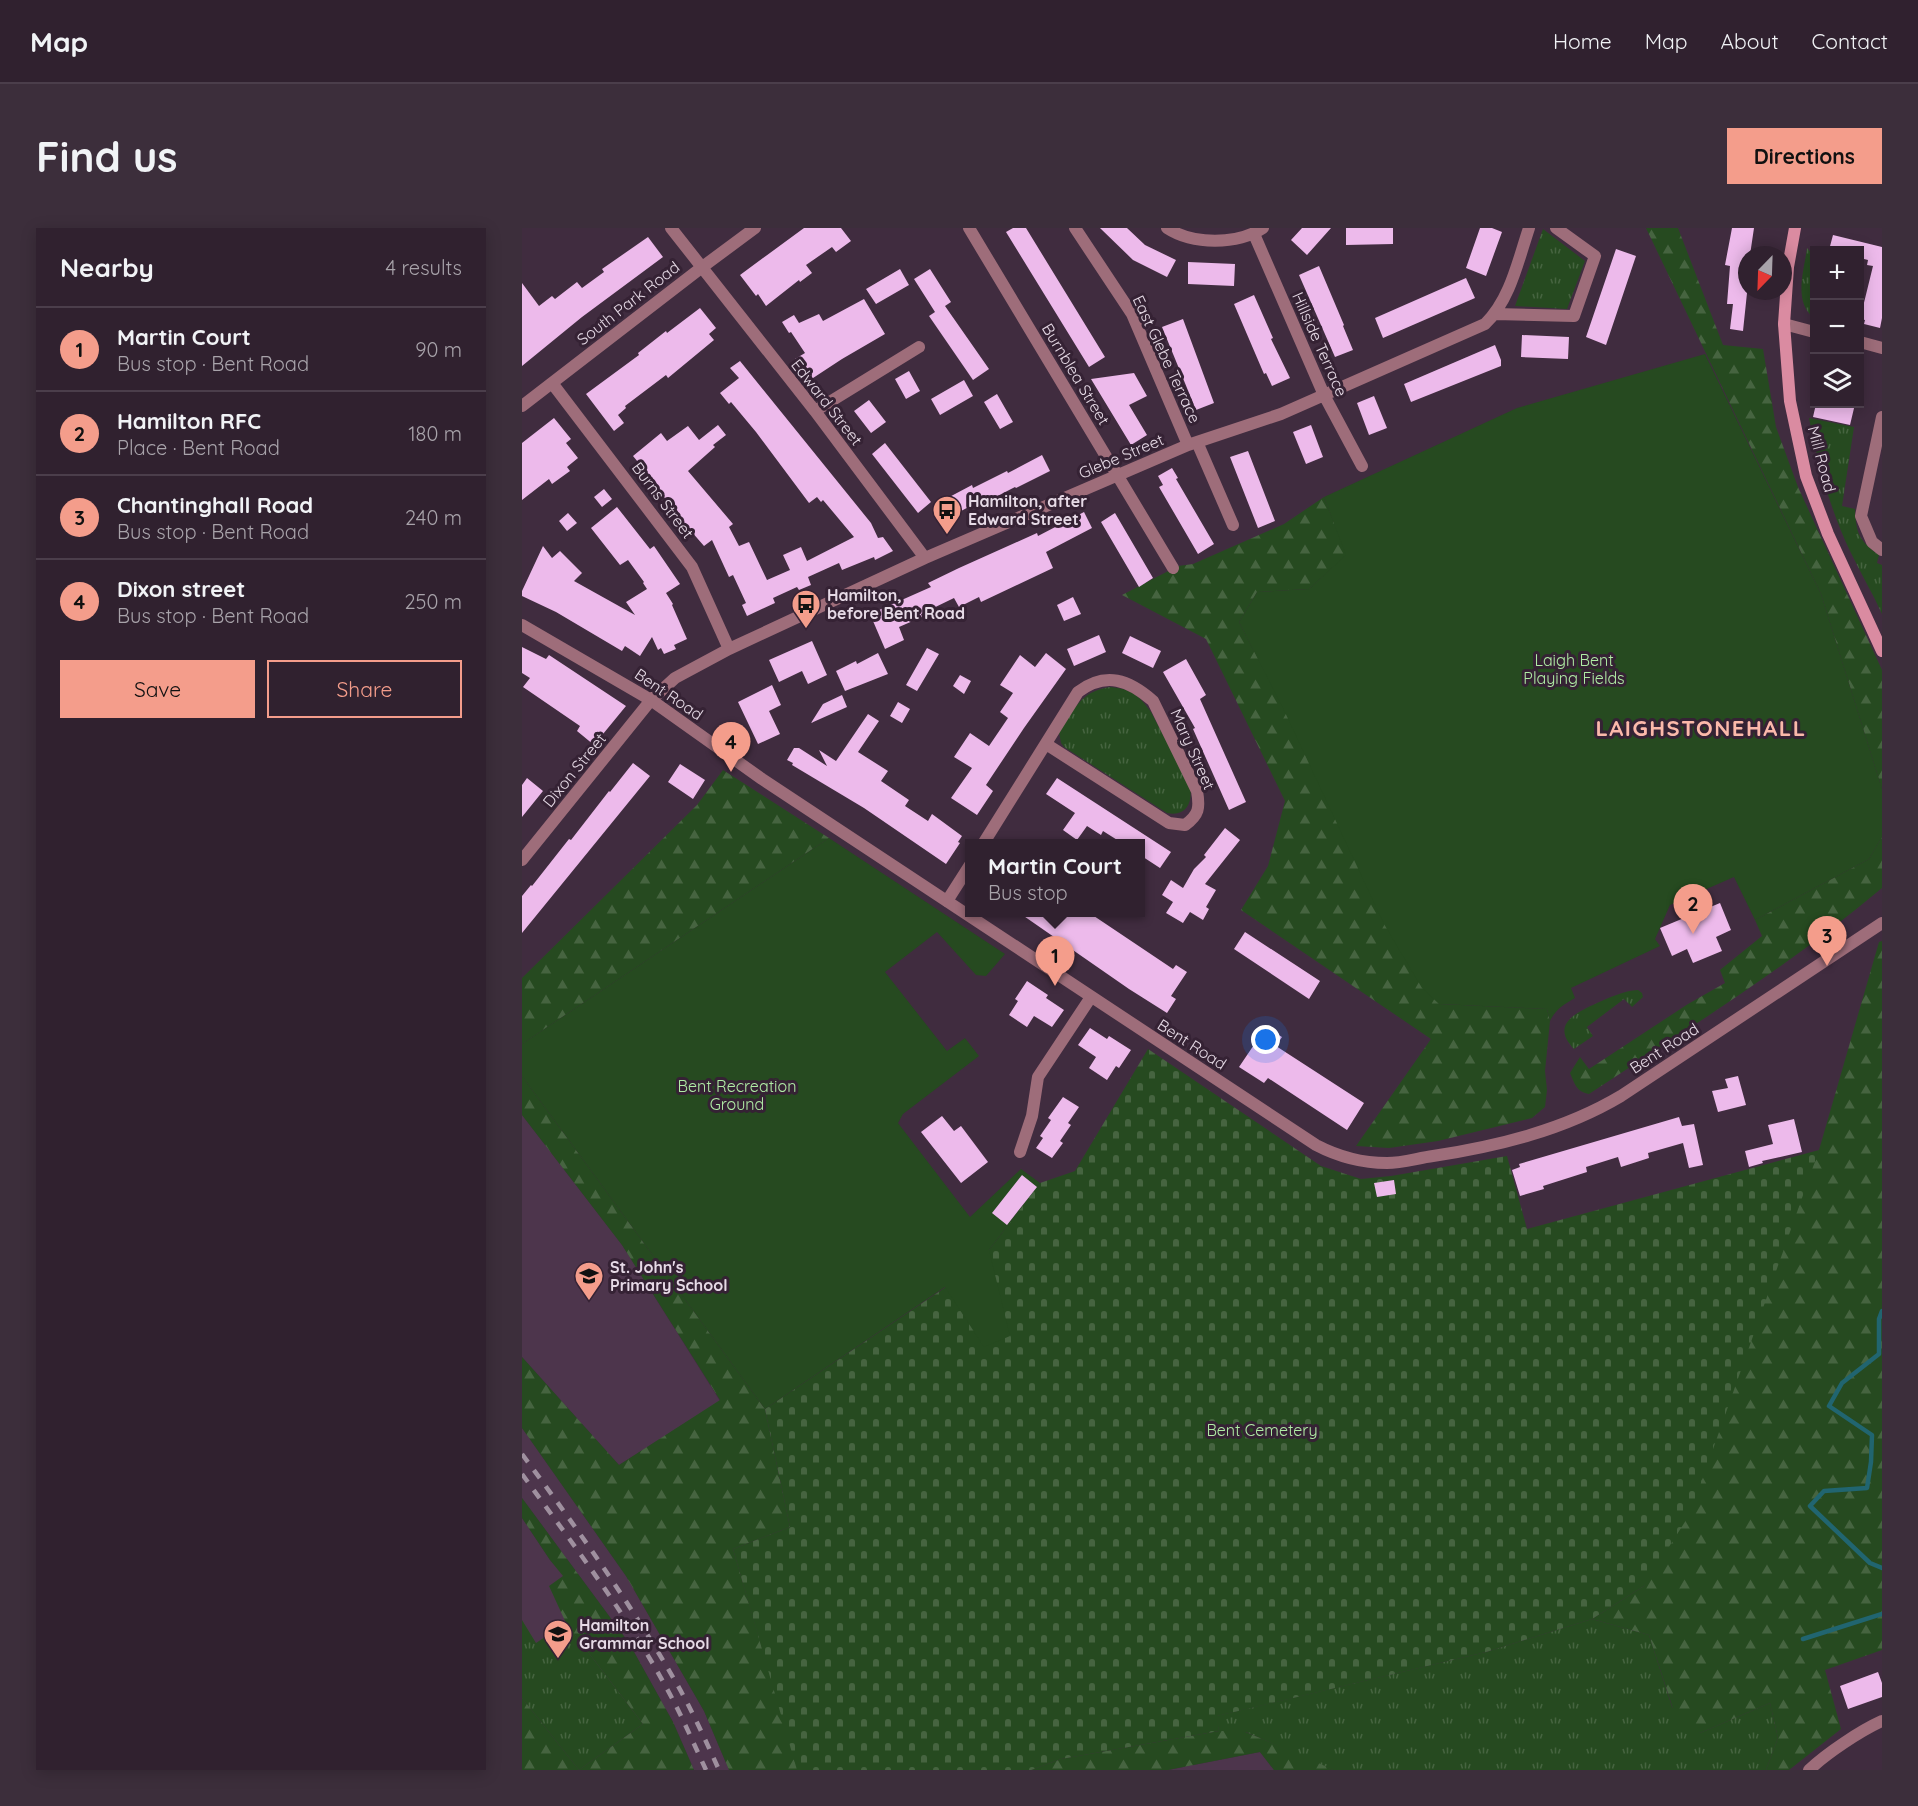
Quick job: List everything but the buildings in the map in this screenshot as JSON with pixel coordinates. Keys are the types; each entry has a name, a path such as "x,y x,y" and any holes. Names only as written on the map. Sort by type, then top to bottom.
{"main road":[{"name":"Mill Road","path":"1795,228 1788,267 1784,324 1790,401 1806,476 1828,534 1882,651"}],"street":[{"name":"Edward Street","path":"671,228 815,411 925,558"},
{"name":"South Park Road","path":"522,406 755,228"},
{"name":"Burnblea Street","path":"969,228 1173,568"},
{"name":"East Glebe Terrace","path":"1075,228 1132,314 1233,525"},
{"path":"1167,228 1201,240 1228,240 1258,231"},
{"name":"Glebe Street","path":"651,700 675,678 729,649 925,558 1192,443 1281,414 1485,324 1503,302 1529,228"},
{"path":"1495,314 1575,316 1595,256 1556,228"},
{"name":"Hillside Terrace","path":"1258,231 1324,395 1362,466"},
{"path":"1784,324 1810,331"},
{"path":"1864,343 1882,348"},
{"path":"815,411 919,347"},
{"name":"Burns Street","path":"552,383 692,567 729,649"},
{"path":"1882,418 1861,516 1872,542 1882,550"},
{"name":"Bent Road","path":"522,625 651,700 762,779 965,913"},
{"name":"Mary Street","path":"986,839 1078,693 1088,685 1099,681 1116,680 1129,684 1153,701 1197,791 1199,805 1194,818 1185,825 1169,823 1046,744"},
{"name":"Dixon Street","path":"522,860 651,700"},
{"path":"947,901 965,872"},
{"name":"Bent Road","path":"971,917 1090,998 1316,1145 1333,1154 1388,1163 1475,1149 1539,1132 1593,1112 1882,923"},
{"path":"1020,1152 1032,1116 1038,1077 1090,998"},
{"path":"1809,1770 1817,1762 1882,1721"}],"shaded area":[{"name":"St. John's Primary School","path":"522,1115 622,1245 720,1401 619,1465 522,1357"},
{"path":"522,1428 626,1576 704,1711 729,1770 694,1770 673,1722 629,1643 522,1498"},
{"name":"Hamilton Grammar School","path":"522,1518 550,1560 564,1576 566,1623 643,1724 522,1698"},
{"path":"1260,1752 1274,1770 1168,1770"}],"green space":[{"path":"1646,228 1678,228 1723,345 1763,349 1776,427 1798,487 1882,670 1882,789 1821,594"},
{"path":"1543,229 1585,261 1567,309 1515,306"},
{"path":"1807,248 1810,251 1810,313 1802,295 1802,276"},
{"name":"Laigh Bent Playing Fields","path":"1705,354 1821,594 1882,789 1882,837 1869,859 1755,920 1734,877 1670,905 1655,939 1660,946 1571,988 1575,998 1560,1008 1550,1021 1547,1009 1439,1004 1422,988 1384,924 1283,708 1239,622 1257,592 1309,589 1346,555 1324,497 1517,408"},
{"path":"1809,418 1854,427 1842,506 1855,509 1860,536 1879,555 1877,563 1882,565 1882,614 1836,519"},
{"path":"1324,497 1347,555 1309,589 1257,592 1239,622 1439,1004 1547,1009 1550,1021 1545,1071 1547,1090 1545,1107 1532,1118 1438,1141 1389,1148 1356,1146 1431,1039 1241,910 1268,866 1285,801 1206,639 1122,595 1178,566 1193,564 1284,524"},
{"path":"1110,687 1124,689 1134,694 1151,712 1190,786 1189,803 1183,811 1174,814 1167,813 1061,743 1059,732 1079,702 1092,692"},
{"path":"723,770 829,838 522,1044 522,978 697,805"},
{"path":"1882,837 1882,888 1776,970 1589,1094 1577,1087 1570,1073 1580,1057 1589,1069 1688,1004 1725,983 1720,970 1762,936 1755,920 1869,859"},
{"name":"Bent Recreation Ground","path":"829,838 1005,954 986,976 976,975 937,932 885,972 947,1051 965,1038 979,1056 903,1114 898,1123 970,1217 1021,1169 1040,1183 989,1250 1010,1336 984,1347 945,1287 765,1409 522,1076 522,1044"},
{"path":"1882,941 1882,1650 1825,1670 1841,1729 1789,1770 1766,1770 1778,1738 1770,1703 1700,1733 1687,1729 1677,1721 1649,1635 1592,1619 1644,1586 1819,1150 1879,942"},
{"path":"1638,990 1643,997 1632,1007 1624,999 1587,1027 1593,1036 1574,1049 1567,1040 1565,1026 1574,1015 1622,993"},
{"name":"Bent Cemetery","path":"1148,1049 1321,1166 1361,1179 1507,1156 1527,1229 1819,1150 1690,1514 1644,1586 1592,1619 1486,1652 1217,1716 1219,1731 1061,1759 1031,1770 797,1770 733,1549 790,1527 765,1409 946,1287 984,1346 989,1250 1040,1183 1075,1171"},
{"path":"522,1076 765,1409 790,1527 733,1549 798,1770 729,1770 704,1711 626,1576 522,1428 522,1357 619,1465 720,1400 622,1245 522,1115"},
{"path":"522,1498 629,1643 673,1722 694,1770 579,1770 643,1724 566,1623 549,1586 563,1576 522,1518"},
{"path":"1592,1619 1649,1635 1672,1707 1700,1733 1770,1703 1778,1738 1766,1770 1333,1770 1246,1732 1219,1731 1216,1716 1486,1652"},
{"name":"Hamilton Grammar School","path":"522,1620 536,1643 566,1623 643,1724 579,1770 522,1698"},
{"path":"522,1698 579,1770 522,1770"},
{"path":"1219,1731 1243,1731 1333,1770 1274,1770 1260,1752 1168,1770 1031,1770 1061,1759"}],"waterway":[{"path":"1882,1311 1879,1319 1879,1354 1842,1383 1829,1406 1872,1435 1867,1488 1824,1491 1810,1506 1870,1563 1882,1568"},
{"path":"1803,1639 1882,1614"}],"railway":[{"path":"522,1454 639,1621 686,1701 719,1770"},
{"path":"522,1474 597,1578 650,1659 687,1728 706,1770"}],"place":[{"name":"Hamilton, after Edward Street","path":"947,536"},
{"name":"Hamilton, before Bent Road","path":"806,630"},
{"name":"Dixon street","path":"731,772"},
{"name":"Hamilton RFC","path":"1693,934"},
{"name":"Chantinghall Road","path":"1827,966"},
{"name":"Martin Court","path":"1055,986"},
{"name":"St. John's Primary School","path":"589,1302"},
{"name":"Hamilton Grammar School","path":"558,1660"}],"district":[{"name":"LAIGHSTONEHALL","path":"1701,728"}]}
